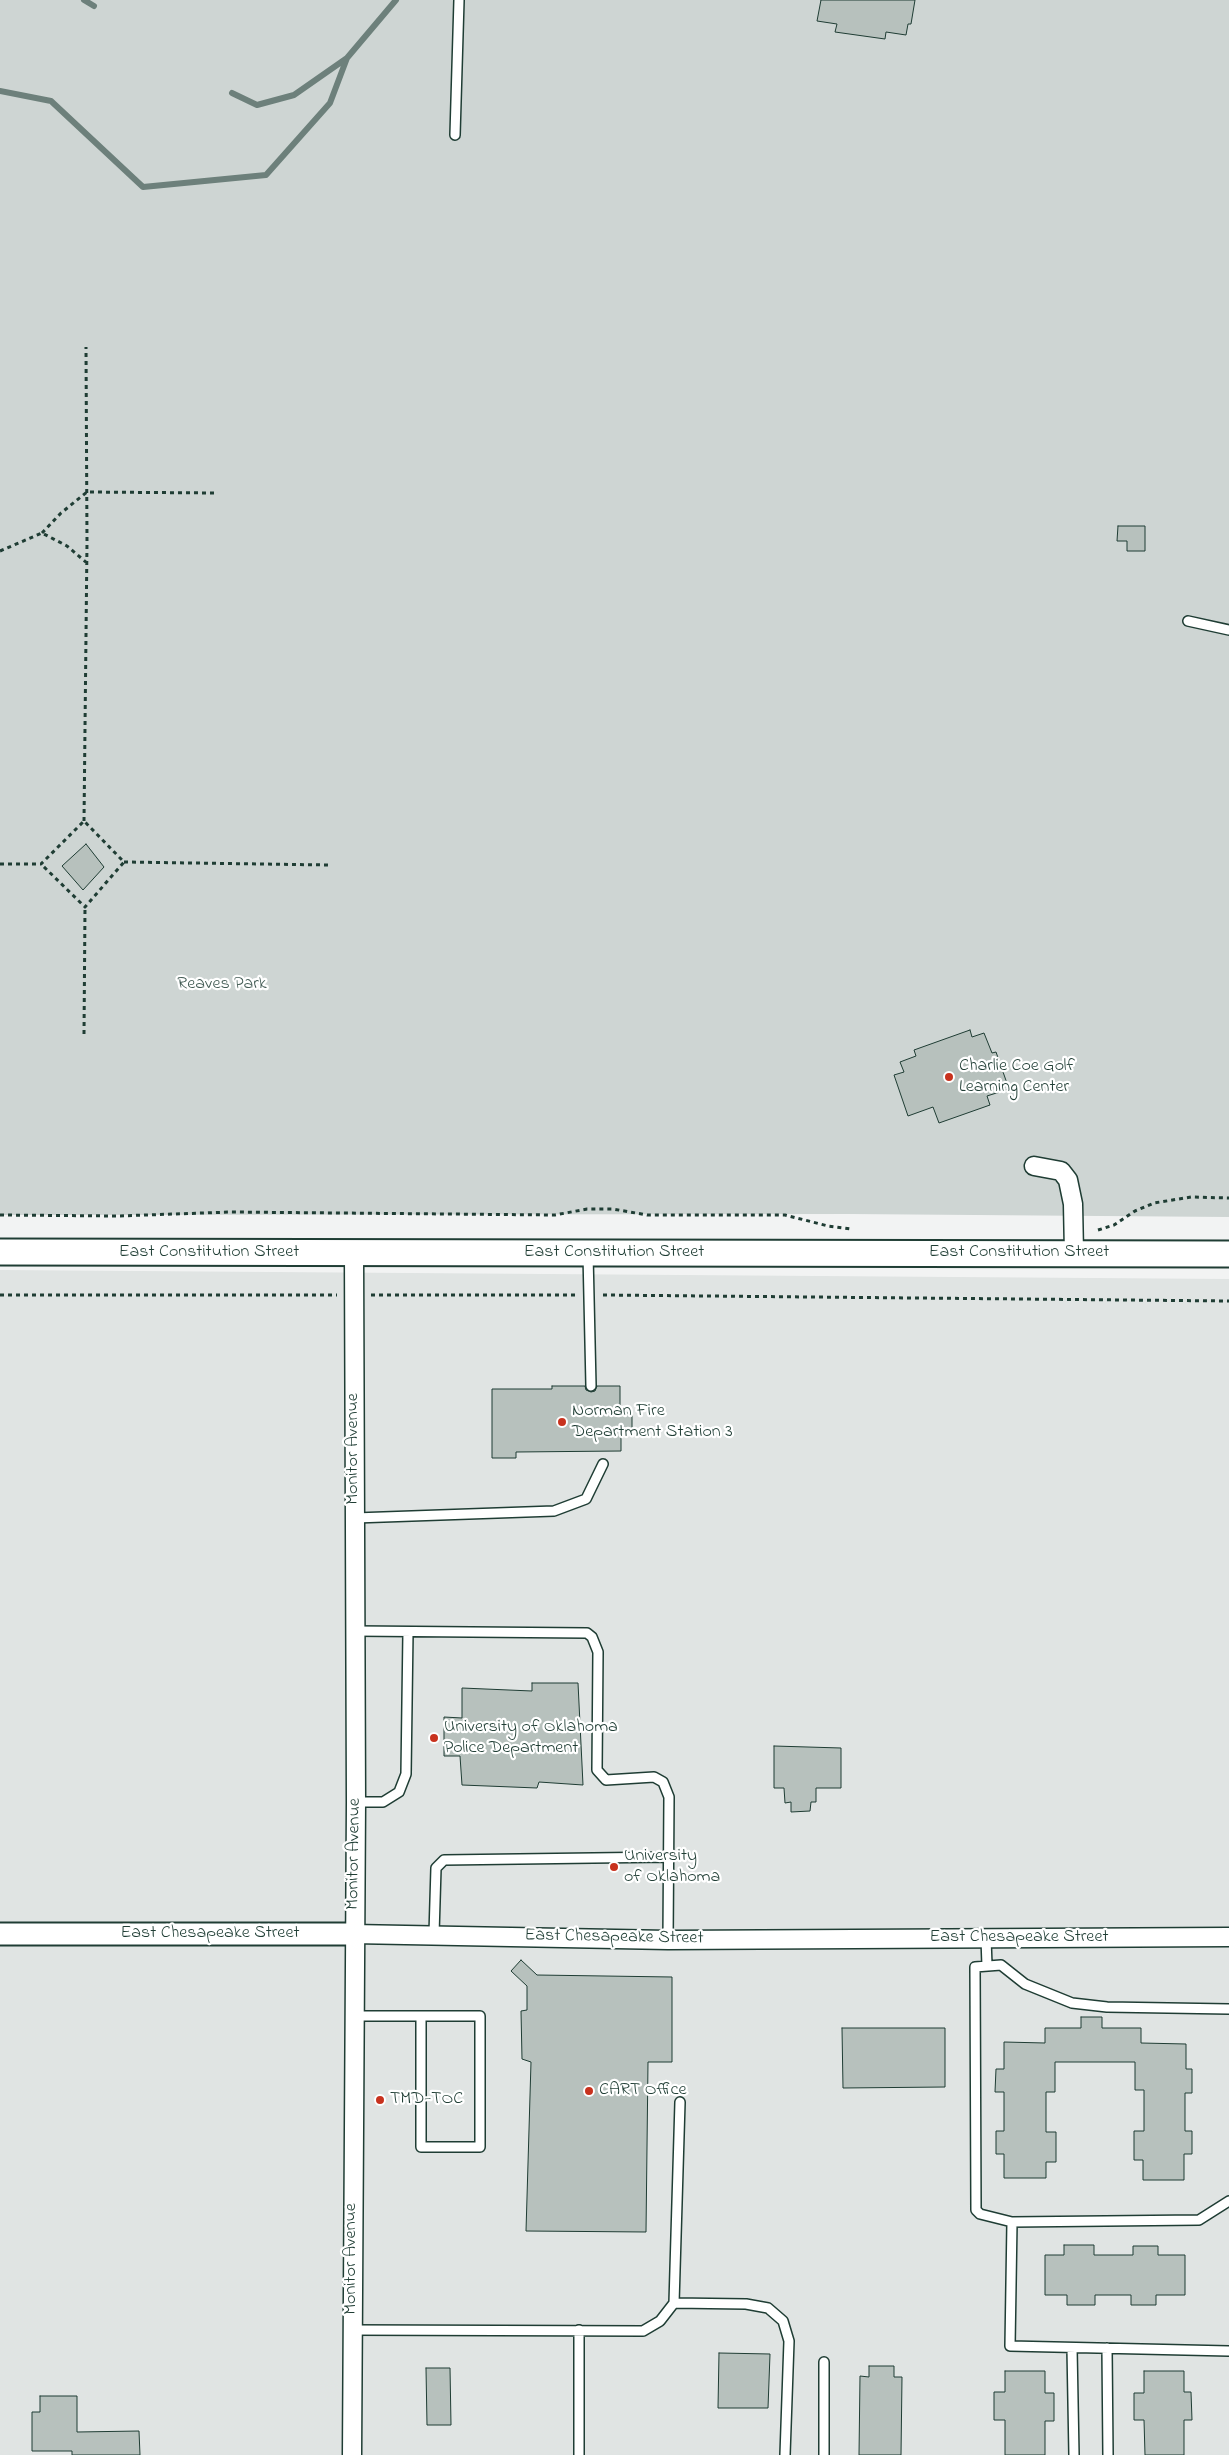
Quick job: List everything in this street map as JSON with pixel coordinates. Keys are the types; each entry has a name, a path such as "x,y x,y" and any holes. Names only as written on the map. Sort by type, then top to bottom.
{"main road":[{"name":"East Constitution Street","path":"0,1252 588,1253 1073,1242 1229,1254"}],"street":[{"path":"1034,1166 1061,1171 1068,1180 1072,1190 1073,1242"},
{"name":"Monitor Avenue","path":"352,2455 353,1934 356,1802 354,1253"},
{"name":"East Chesapeake Street","path":"0,1934 434,1934 668,1940 1229,1937"}],"lane":[{"path":"455,135 459,0"},
{"path":"1188,621 1229,630"},
{"path":"588,1253 591,1386"},
{"path":"355,1518 554,1511 586,1499 603,1464"},
{"path":"355,1631 587,1633 592,1638 598,1652 597,1770 606,1780 654,1777 663,1782 668,1796 668,1940"},
{"path":"356,1802 382,1802 398,1792 406,1774 408,1632"},
{"path":"434,1934 436,1868 444,1860 668,1857"},
{"path":"986,1938 987,1966"},
{"path":"1229,2009 1107,2007 1072,2003 1025,1984 1001,1965 975,1967 976,2210 980,2214 1012,2222 1199,2220 1229,2201"},
{"path":"354,2016 421,2016 480,2016 480,2147 421,2147 421,2016"},
{"path":"352,2330 643,2331 660,2321 674,2303 680,2102"},
{"path":"1012,2222 1010,2346 1229,2351"},
{"path":"674,2303 754,2305 768,2308 783,2321 789,2341 785,2455"},
{"path":"579,2330 579,2455"},
{"path":"1072,2348 1074,2455"},
{"path":"1107,2348 1108,2455"},
{"path":"824,2362 824,2455"}],"path":[{"path":"41,864 84,821 87,563 86,346"},
{"path":"0,551 42,533 61,512 87,492 218,493"},
{"path":"42,533 67,546 87,563"},
{"path":"84,821 124,862 329,865"},
{"path":"84,1034 85,907 124,862"},
{"path":"0,864 41,864 85,907"},
{"path":"1073,1242 1154,1203 1191,1198 1229,1198"},
{"path":"0,1215 118,1216 231,1212 555,1215 587,1209 613,1209 647,1215 785,1215 828,1226 855,1230"},
{"path":"0,1295 589,1295 1229,1301"}],"shaded area":[{"name":"University of Oklahoma","path":"0,1270 1229,1279 1229,2455 0,2455"}],"green space":[{"name":"Reaves Park","path":"0,0 1229,0 1229,1217 848,1214 0,1215"}],"building":[{"path":"821,0 915,0 911,24 908,24 906,35 886,32 885,39 835,32 837,24 817,21"},
{"path":"1118,526 1145,526 1145,551 1127,551 1127,541 1117,541"},
{"path":"86,844 104,867 83,890 62,866"},
{"name":"Charlie Coe Golf Learning Center","path":"970,1030 972,1037 984,1033 992,1053 996,1052 1009,1089 987,1096 990,1105 939,1123 933,1107 908,1116 894,1075 904,1072 900,1062 916,1056 914,1050"},
{"name":"Norman Fire Department Station 3","path":"552,1386 585,1386 586,1390 591,1392 595,1391 597,1386 620,1386 620,1413 632,1413 632,1431 621,1431 621,1451 516,1452 516,1458 492,1458 492,1389 552,1389"},
{"name":"University of Oklahoma Police Department","path":"532,1683 578,1683 583,1785 539,1782 537,1788 462,1785 460,1756 444,1756 444,1717 462,1718 462,1688 532,1691"},
{"path":"774,1746 841,1748 841,1788 816,1788 816,1802 811,1802 810,1811 791,1812 791,1802 785,1803 784,1788 774,1788"},
{"name":"CART Office","path":"521,1960 537,1975 672,1977 672,2062 648,2062 646,2232 526,2231 531,2062 522,2059 521,2011 527,2010 527,1986 511,1971"},
{"path":"1081,2017 1102,2017 1102,2028 1141,2028 1141,2043 1186,2044 1186,2069 1192,2069 1192,2093 1185,2093 1185,2131 1192,2131 1192,2154 1184,2154 1184,2180 1143,2180 1143,2160 1134,2160 1134,2131 1144,2131 1144,2090 1135,2090 1135,2062 1055,2062 1055,2092 1046,2092 1046,2132 1056,2132 1056,2162 1046,2162 1046,2178 1004,2178 1004,2154 996,2154 996,2131 1004,2131 1004,2092 995,2092 996,2069 1004,2069 1004,2042 1045,2043 1045,2028 1081,2028"},
{"path":"842,2028 945,2028 945,2087 843,2088"},
{"path":"1064,2245 1094,2245 1094,2255 1133,2255 1133,2246 1158,2246 1158,2255 1185,2255 1185,2295 1156,2295 1156,2305 1131,2305 1131,2295 1095,2295 1095,2305 1067,2305 1067,2295 1045,2295 1045,2255 1064,2255"},
{"path":"719,2353 770,2354 768,2408 718,2408"},
{"path":"869,2366 894,2366 894,2377 902,2377 901,2455 859,2455 860,2376 869,2377"},
{"path":"426,2368 450,2368 451,2425 427,2425"},
{"path":"1005,2371 1045,2371 1045,2393 1054,2393 1054,2421 1045,2421 1045,2455 1005,2455 1005,2420 994,2420 994,2392 1005,2392"},
{"path":"1144,2371 1184,2371 1184,2392 1191,2392 1192,2420 1184,2420 1184,2455 1145,2455 1144,2420 1134,2420 1134,2393 1144,2393"},
{"path":"40,2396 77,2396 77,2432 139,2431 140,2455 72,2455 72,2451 32,2451 32,2412 40,2412"}],"waterway":[{"path":"84,0 94,6"},
{"path":"232,93 257,105 294,95 347,58 396,0"},
{"path":"0,91 51,101 143,187 266,175 330,103 347,58"}],"place":[{"name":"Charlie Coe Golf Learning Center","path":"949,1077"},
{"name":"Norman Fire Department Station 3","path":"562,1422"},
{"name":"University of Oklahoma Police Department","path":"434,1738"},
{"name":"University of Oklahoma","path":"614,1867"},
{"name":"CART Office","path":"589,2091"},
{"name":"TMD-TOC","path":"380,2100"}]}
